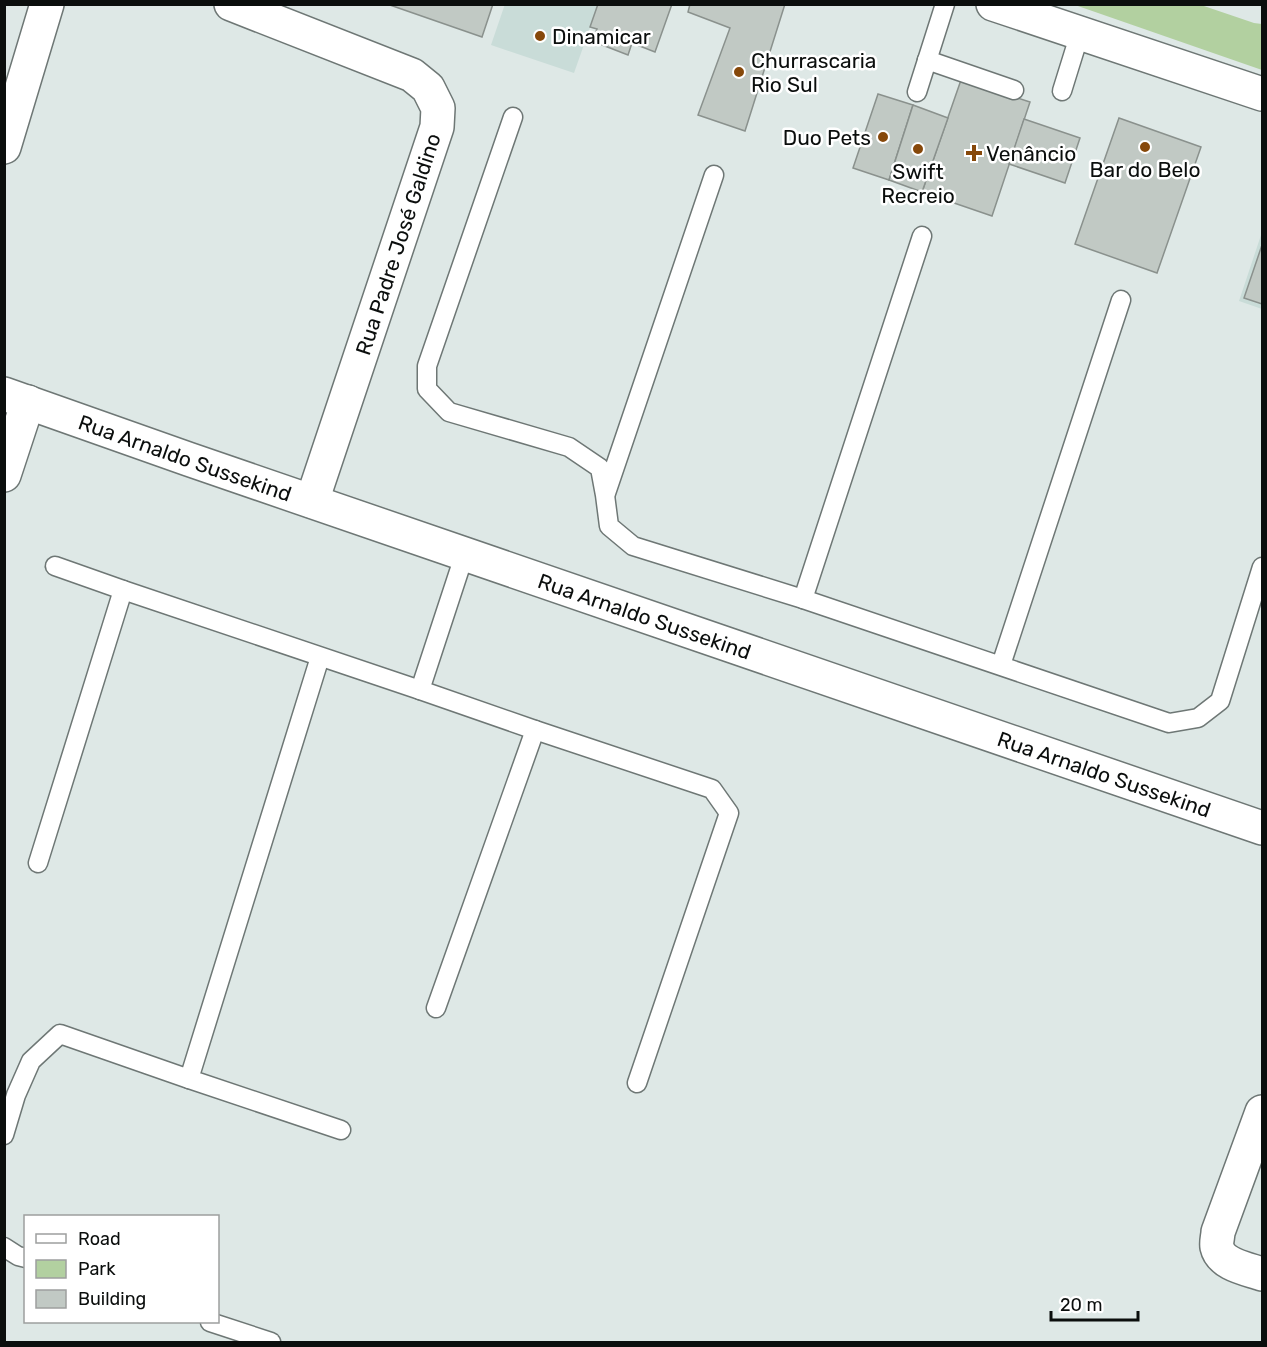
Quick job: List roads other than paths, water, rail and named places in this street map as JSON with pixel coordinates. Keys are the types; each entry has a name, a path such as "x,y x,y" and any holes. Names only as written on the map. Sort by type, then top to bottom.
{"street":[{"path":"4,147 47,4"},
{"name":"Rua Padre José Galdino","path":"231,4 412,75 428,88 438,108 437,127 312,501"},
{"path":"993,4 1263,93"},
{"path":"4,475 16,398"},
{"name":"Rua Arnaldo Sussekind","path":"16,398 1263,828"},
{"path":"1263,1112 1218,1232 1217,1246 1222,1258 1236,1266 1263,1274"}],"lane":[{"path":"917,92 945,4"},
{"path":"1062,91 1080,33"},
{"path":"927,60 1014,90"},
{"path":"513,117 427,366 427,389 449,412 569,447 600,468 609,526 633,546 803,599 1169,723 1198,718 1220,701 1263,567"},
{"path":"605,495 714,175"},
{"path":"803,599 922,236"},
{"path":"1001,665 1121,300"},
{"path":"420,690 465,553"},
{"path":"55,566 712,789 729,813 637,1083"},
{"path":"38,863 123,590"},
{"path":"189,1079 320,657"},
{"path":"436,1008 535,730"},
{"path":"4,1135 16,1095 31,1061 60,1034 341,1130"},
{"path":"4,1247 24,1258"},
{"path":"213,1323 271,1342"}],"place":[{"name":"Dinamicar","path":"540,36"},
{"name":"Churrascaria Rio Sul","path":"739,72"},
{"name":"Duo Pets","path":"883,137"},
{"name":"Bar do Belo","path":"1145,147"},
{"name":"Swift Recreio","path":"918,149"},
{"name":"Venâncio","path":"974,153"}]}
